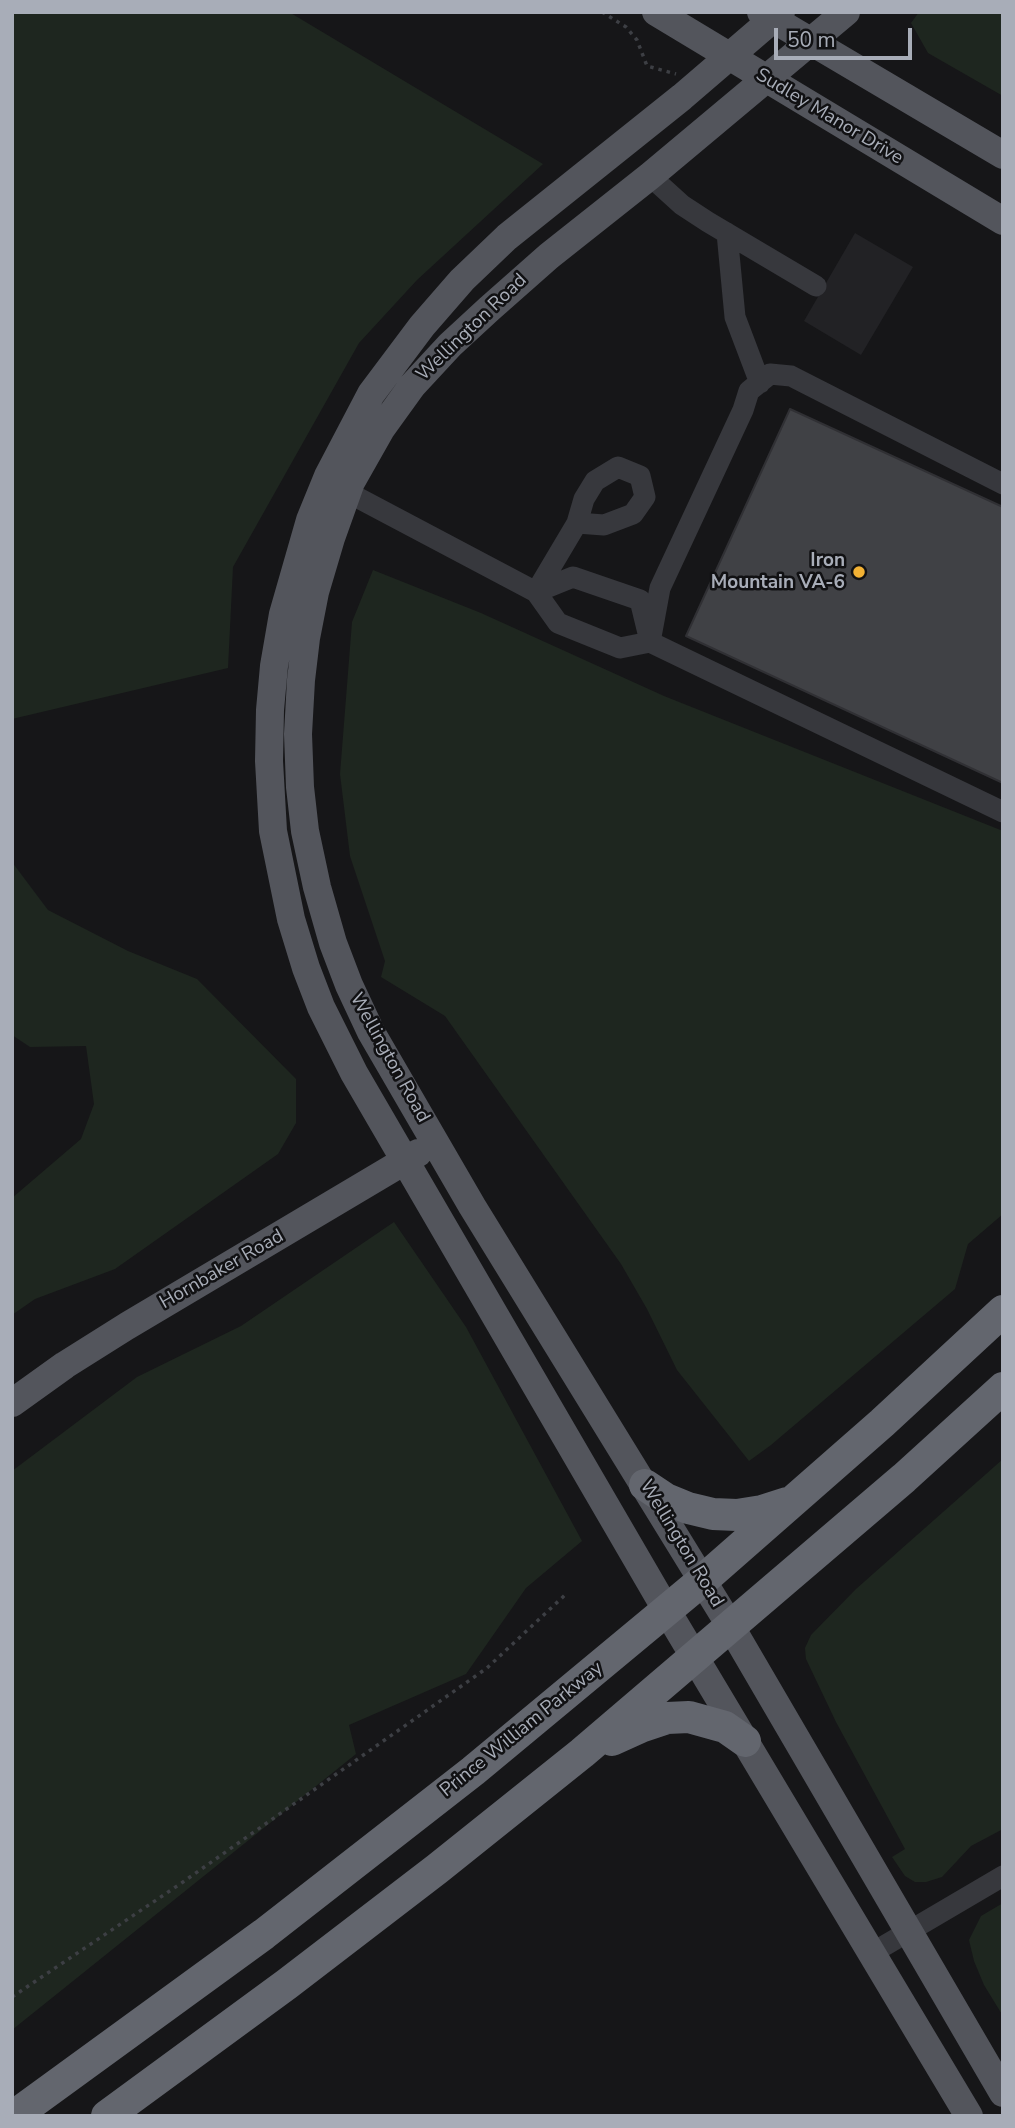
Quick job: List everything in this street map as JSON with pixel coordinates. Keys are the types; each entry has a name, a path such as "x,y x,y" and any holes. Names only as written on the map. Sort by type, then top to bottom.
{"highway":[{"name":"Prince William Parkway","path":"14,2116 264,1934 473,1771 703,1580 882,1423 1003,1311"},
{"path":"107,2116 287,1984 582,1754 904,1478 1003,1388"},
{"path":"645,1486 666,1499 713,1514 737,1515 762,1511 795,1499"},
{"path":"582,1754 667,1718 689,1717 707,1721 725,1727 745,1741"}],"main road":[{"name":"Sudley Manor Drive","path":"656,12 1003,221"},
{"name":"Wellington Road","path":"846,12 650,176 549,256 450,345 412,386 381,429 347,492 316,593 301,680 298,734 300,787 305,831 333,943 371,1032 731,1627 1003,2094"},
{"name":"Wellington Road","path":"771,15 729,58 506,237 422,326 384,374 354,424 328,476 293,572 274,666 270,710 269,761 273,831 291,919 321,1007 339,1045 667,1611 969,2116"},
{"path":"771,15 1003,155"},
{"name":"Hornbaker Road","path":"12,1403 127,1326 405,1163 435,1141"}],"street":[{"path":"650,176 682,205 816,286"},
{"path":"727,233 735,317 760,383"},
{"path":"650,642 660,588 743,410 749,391 770,374 791,376 1003,484"},
{"path":"347,492 536,592 558,623 620,648 650,642 1003,812"},
{"path":"536,592 577,523"},
{"path":"536,592 573,577 640,600 650,642"},
{"path":"872,1954 1003,1876"}],"path":[{"path":"602,12 626,27 638,40 647,66"},
{"path":"12,1997 183,1882 487,1668 565,1595"}],"shaded area":[{"path":"12,12 289,12 543,164 417,280 359,343 233,567 228,668 12,719"},
{"path":"919,12 1003,12 1003,96 928,53 911,23"},
{"path":"855,233 913,267 861,355 804,321"},
{"path":"373,570 481,613 664,696 1003,831 1003,1214 968,1244 955,1289 749,1461 677,1370 621,1264 445,1016 381,977 385,961 350,856 340,774 352,622"},
{"path":"12,862 48,910 128,951 197,979 296,1079 296,1123 278,1154 115,1269 35,1299 12,1315 12,1198 81,1139 94,1104 86,1046 30,1047 12,1035"},
{"path":"394,1222 466,1327 582,1541 526,1588 466,1674 349,1725 356,1754 12,2030 12,1471 137,1377 241,1326"},
{"path":"1003,1459 1003,1829 971,1846 942,1877 915,1882 905,1876 892,1857 905,1849 836,1722 806,1659 805,1648 811,1635 856,1589"},
{"path":"1003,1903 1003,2016 984,1985 969,1940 981,1916"}],"building":[{"name":"Iron Mountain VA-6","path":"790,409 1003,507 1003,783 686,636"}],"place":[{"name":"Iron Mountain VA-6","path":"859,572"}]}
